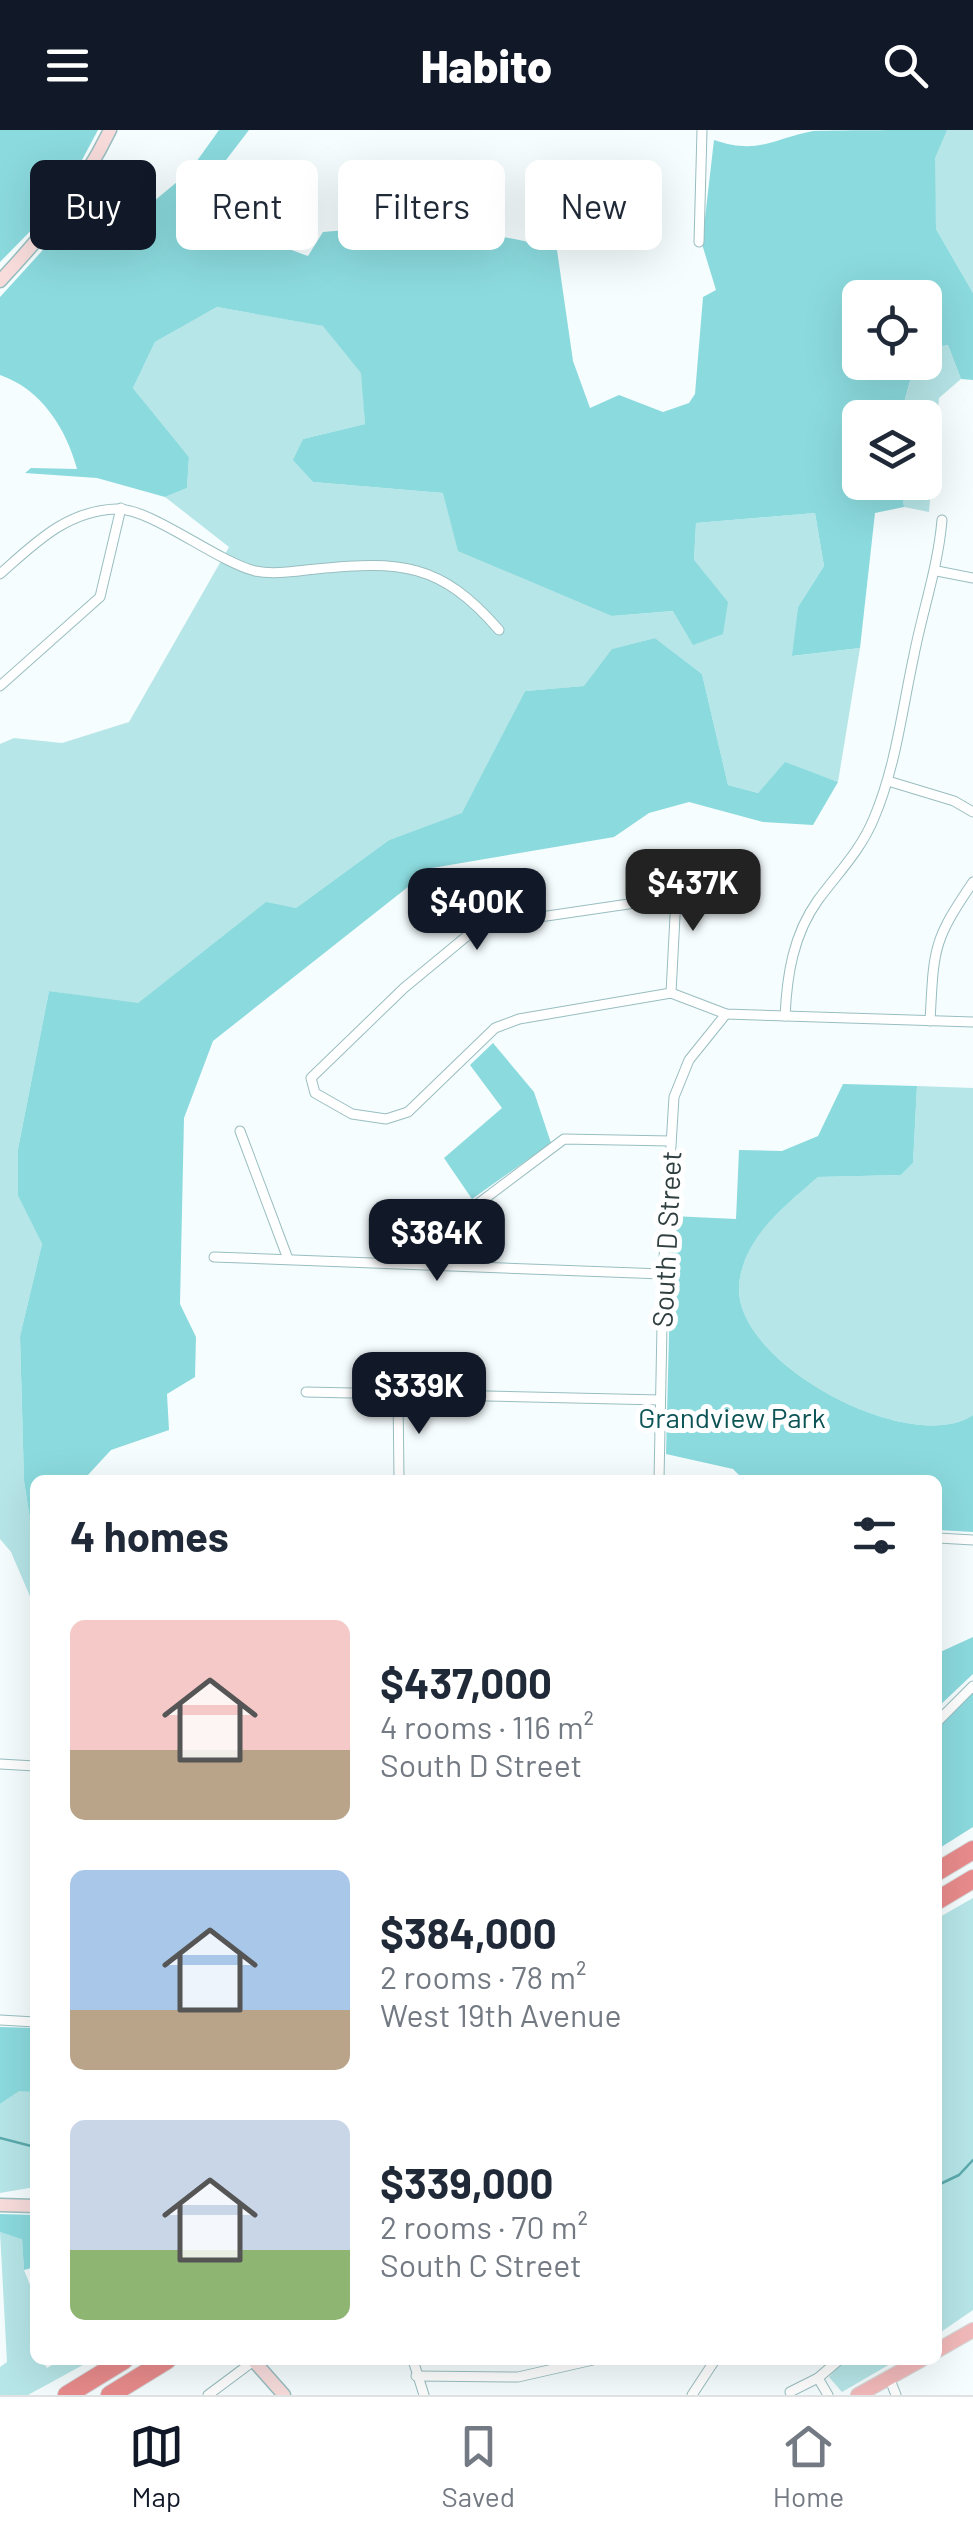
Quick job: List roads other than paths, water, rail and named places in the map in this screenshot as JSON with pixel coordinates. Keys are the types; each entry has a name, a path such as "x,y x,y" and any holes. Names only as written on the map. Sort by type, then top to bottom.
{"highway":[{"path":"942,1869 973,1850"},
{"path":"942,1898 973,1879"},
{"path":"67,2395 116,2365"},
{"path":"110,2395 159,2365"}],"main road":[{"path":"942,2348 973,2330"},
{"path":"858,2395 912,2365"}],"street":[{"path":"0,281 46,232 86,178 110,130"},
{"path":"699,242 702,130"},
{"path":"0,574 49,530 78,515 121,508 171,530 225,562 260,572 373,564 428,572 466,593 499,630"},
{"path":"0,686 100,597 121,508"},
{"path":"784,1016 788,972 801,930 852,859 888,781 919,630 937,571 942,520"},
{"path":"937,571 971,579"},
{"path":"888,781 954,800 973,812"},
{"path":"671,993 676,897 684,869"},
{"path":"930,1021 934,950 942,927 973,882"},
{"path":"676,897 479,926 404,988 311,1078 315,1093 352,1114 386,1119 408,1112 494,1028 671,993 726,1014 973,1022"},
{"name":"South D Street","path":"659,1475 662,1274 670,1141 680,1080 690,1060 726,1014"},
{"path":"240,1131 288,1259"},
{"path":"409,1263 463,1215 564,1139 670,1141"},
{"path":"214,1257 662,1274"},
{"path":"306,1392 660,1400"},
{"path":"398,1394 399,1475"},
{"path":"942,1538 973,1540"},
{"path":"942,1717 973,1686"},
{"path":"0,1764 30,1766"},
{"path":"0,2020 30,2022"},
{"path":"0,2205 30,2206"},
{"path":"208,2395 247,2365"},
{"path":"258,2365 284,2395"},
{"path":"414,2365 424,2395"},
{"path":"416,2376 506,2378 569,2365"},
{"path":"692,2395 712,2365"},
{"path":"790,2392 833,2365"},
{"path":"889,2377 896,2395"},
{"path":"818,2378 828,2395"}],"waterway":[{"path":"0,2138 30,2146"},
{"path":"942,2183 959,2175 973,2160"}],"park label":[{"name":"Grandview Park","path":"732,1417"}]}
